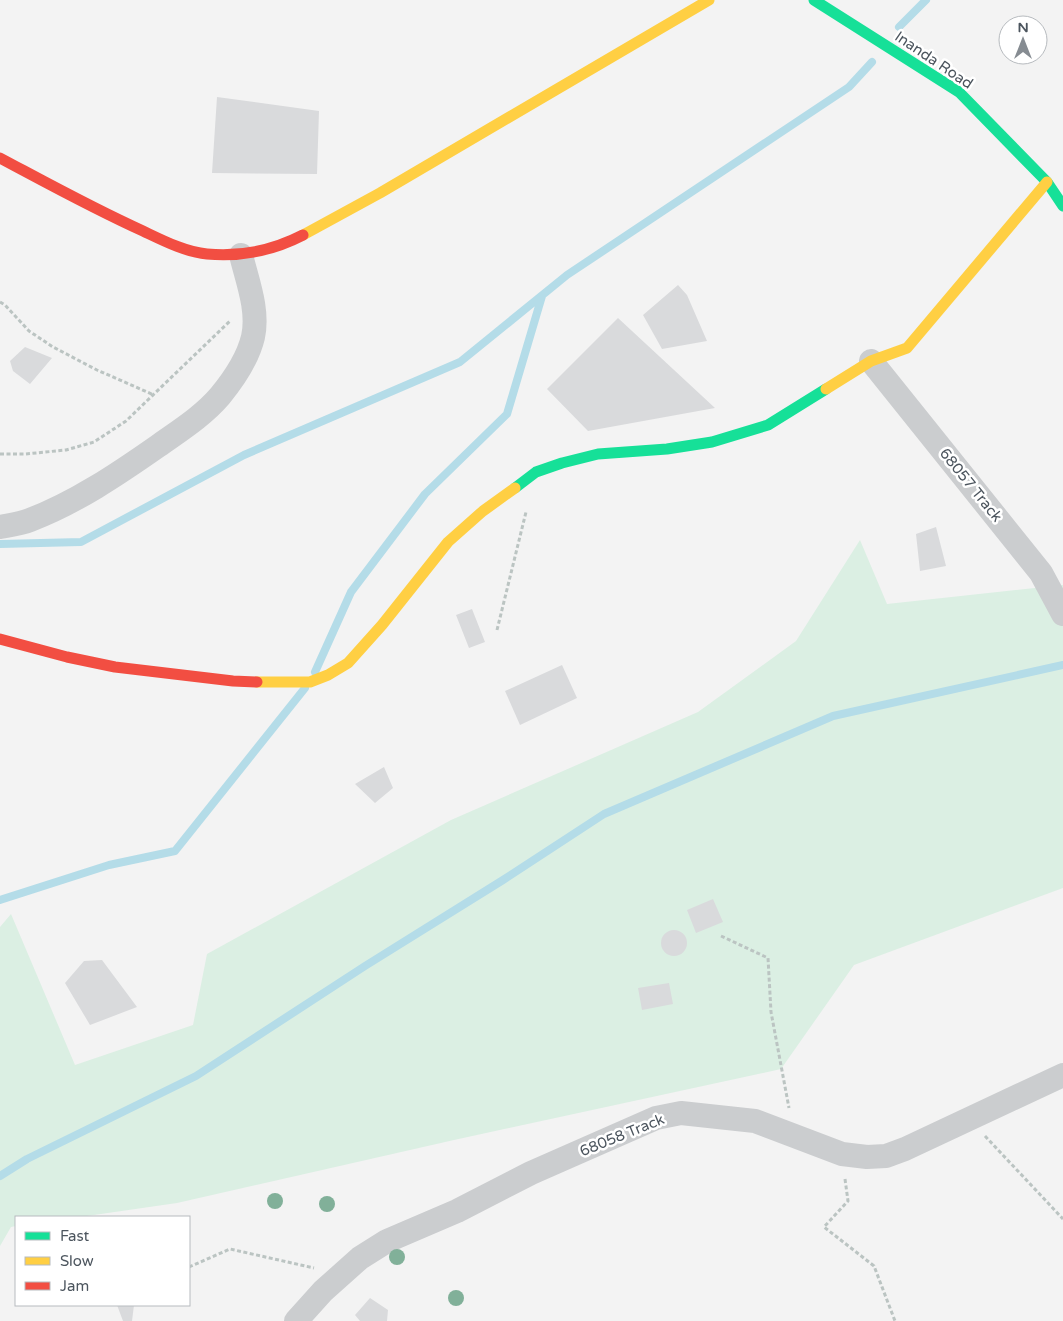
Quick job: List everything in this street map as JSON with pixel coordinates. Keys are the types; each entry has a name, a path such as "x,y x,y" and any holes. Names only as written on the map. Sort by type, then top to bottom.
{"street":[{"path":"0,158 123,222 162,240 206,254 241,254 289,242 372,197 709,0"},
{"name":"Inanda Road","path":"814,0 959,92 1047,182 1063,206"},
{"path":"0,639 67,657 115,667 233,681 310,682 328,675 348,663 382,625 448,542 483,511 536,472 562,462 598,454 667,449 712,442 768,425 871,361 907,348 1047,182"},
{"path":"0,527 29,521 76,498 134,463 186,426 219,396 236,374 254,336 255,322 252,299 241,254"},
{"name":"68057 Track","path":"871,361 1041,572 1063,614"},
{"name":"68058 Track","path":"296,1321 341,1274 360,1258 387,1241 457,1211 532,1173 656,1118 681,1113 755,1121 842,1154 867,1157 886,1156 905,1150 1063,1075"}],"path":[{"path":"0,454 25,454 66,450 94,442 126,421 252,299"},
{"path":"0,302 29,331 53,347 97,370 154,395"},
{"path":"497,630 527,510"},
{"path":"721,936 768,958 771,1012 794,1136"},
{"path":"970,1120 1063,1219"},
{"path":"842,1154 848,1201 824,1227 874,1266 895,1321"},
{"path":"190,1267 230,1250 341,1274"}],"green space":[{"path":"860,540 887,604 1063,585 1063,888 854,965 781,1069 454,1140 177,1203 87,1216 15,1216 15,1226 11,1227 0,1246 0,927 11,914 75,1065 193,1025 207,954 451,820 698,712 796,641"}],"building":[{"path":"217,97 319,111 317,174 212,173"},
{"path":"678,285 687,295 707,341 662,349 643,315"},
{"path":"618,318 715,408 588,431 547,389"},
{"path":"25,347 52,358 30,384 13,371 10,361"},
{"path":"936,527 946,566 920,571 916,534"},
{"path":"472,609 485,642 469,648 456,615"},
{"path":"562,665 577,698 520,725 505,691"},
{"path":"384,767 393,788 375,803 355,784"},
{"path":"713,899 723,922 696,933 687,910"},
{"path":"674,930 683,934 687,943 683,952 674,956 665,952 661,943 665,934"},
{"path":"102,960 137,1007 90,1025 65,983 84,961"},
{"path":"669,983 673,1004 642,1010 638,988"},
{"path":"370,1298 388,1310 387,1321 360,1321 355,1315"},
{"path":"117,1306 134,1306 132,1321 123,1321"}],"waterway":[{"path":"899,27 926,0"},
{"path":"0,544 81,542 244,455 460,362 567,275 849,87 872,62"},
{"path":"315,672 351,592 425,494 507,414 542,296"},
{"path":"0,1176 27,1159 196,1076 604,814 833,716 1063,665"},
{"path":"0,900 109,865 175,851 305,688"}],"traffic: fast":[{"path":"814,0 959,92 1047,182 1063,206"},
{"path":"515,488 536,472 598,454 667,449 712,442 768,425 826,389"}],"traffic: slow":[{"path":"303,235 380,193 709,0"},
{"path":"826,389 871,361 907,348 1047,182"},
{"path":"257,682 310,682 328,675 348,663 382,625 448,542 483,511 515,488"}],"traffic: jam":[{"path":"0,158 107,214 166,242 190,251 219,255 244,253 280,245 303,235"},
{"path":"0,639 67,657 115,667 233,681 257,682"}]}
